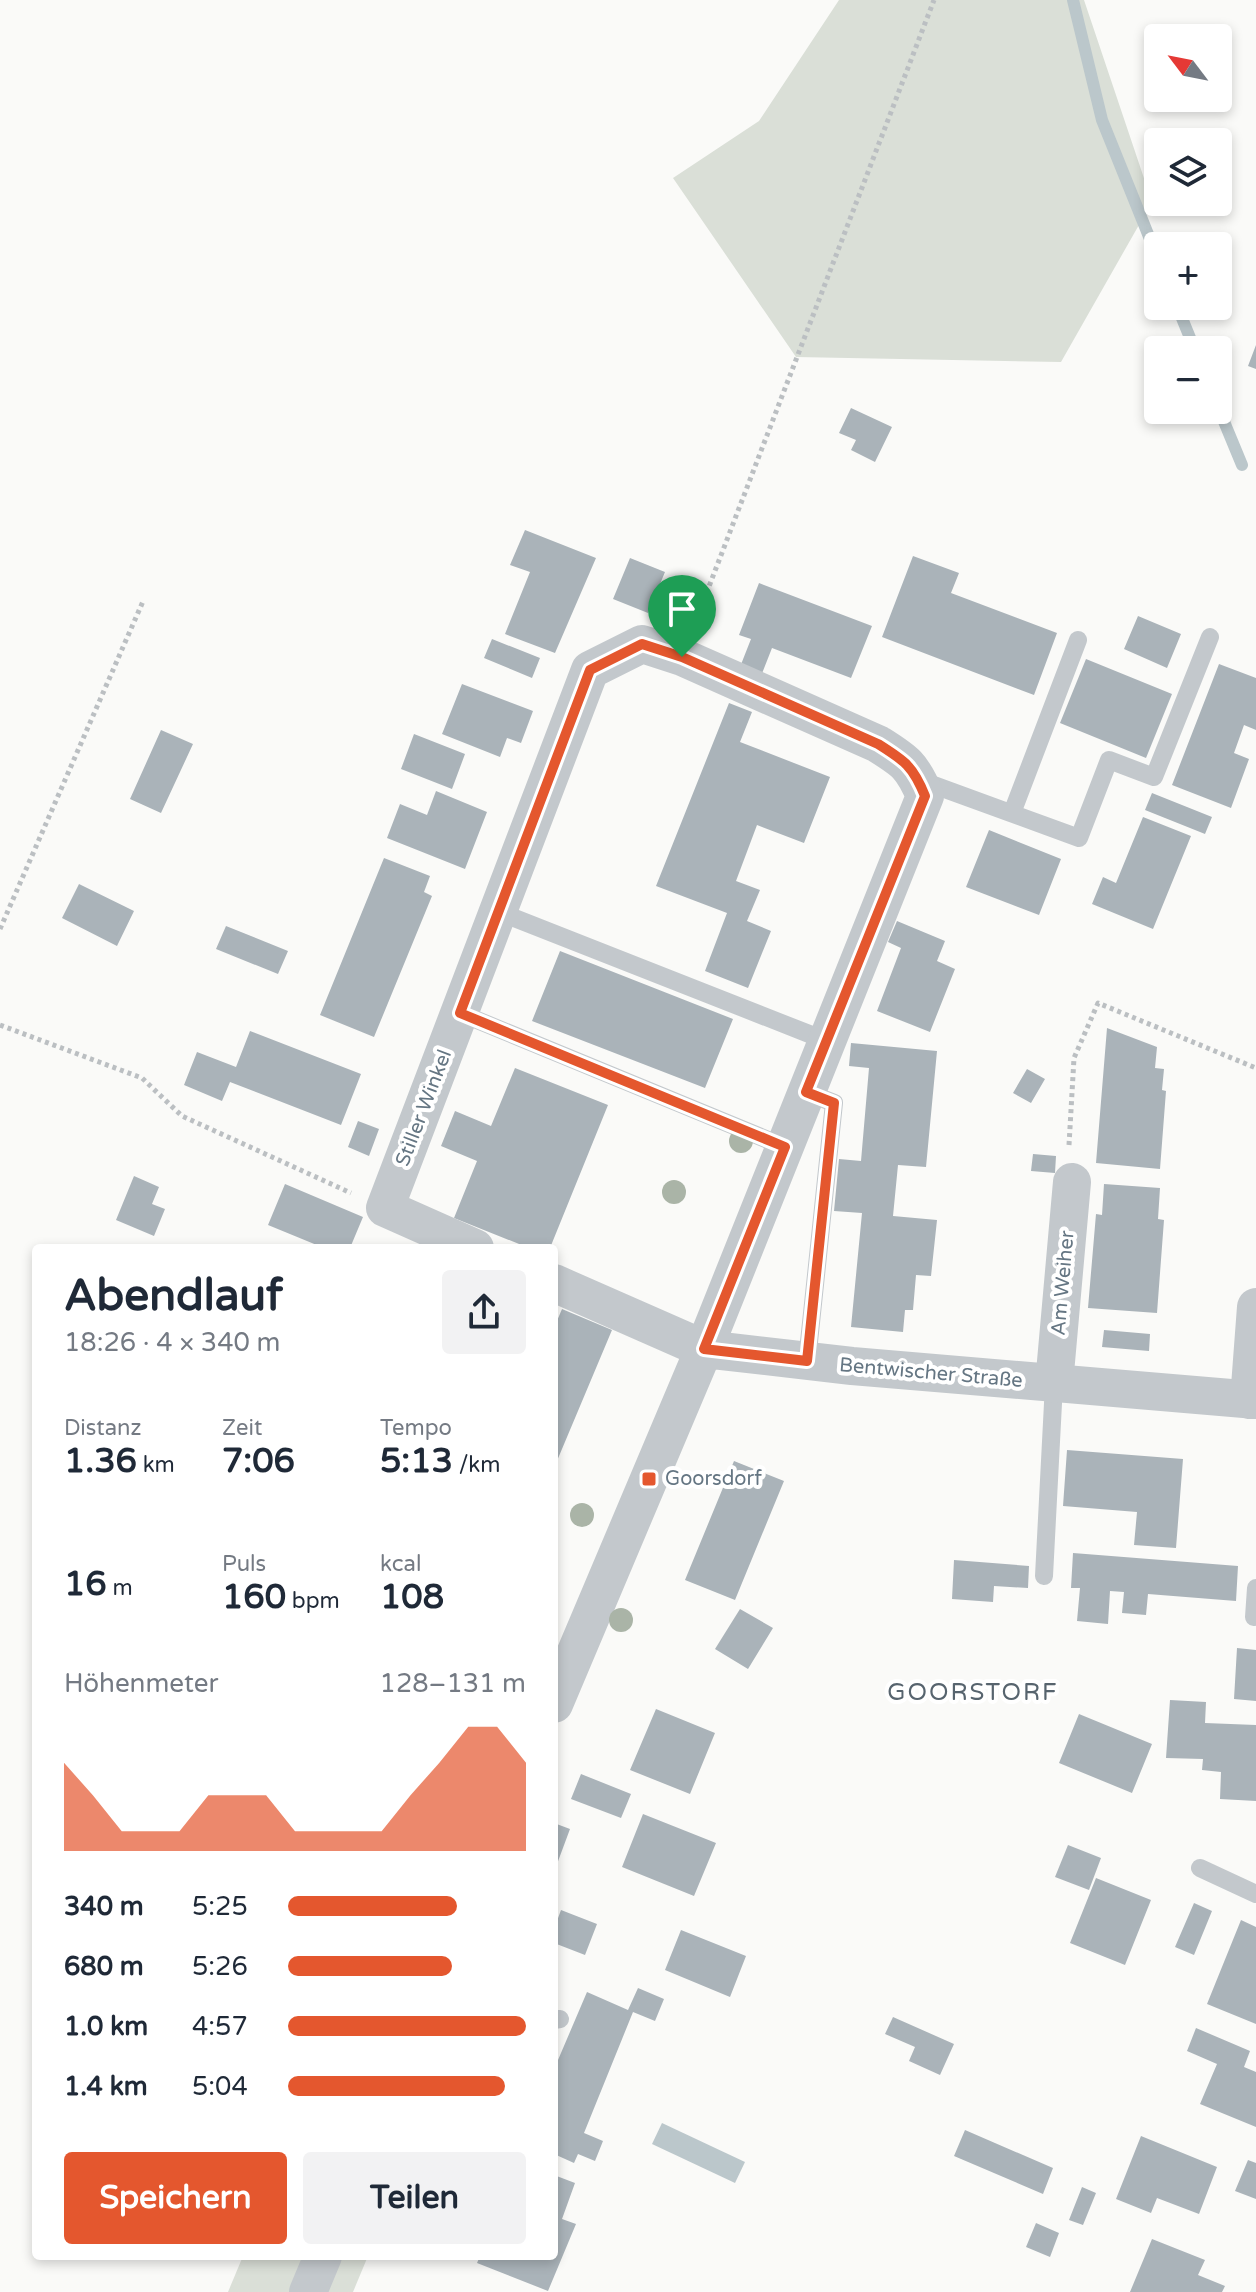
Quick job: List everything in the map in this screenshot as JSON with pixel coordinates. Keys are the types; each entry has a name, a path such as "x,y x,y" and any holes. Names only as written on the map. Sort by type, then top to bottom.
{"street":[{"name":"Stiller Winkel","path":"385,1208 590,670 642,644 682,657 878,744 906,761 918,779"},
{"path":"558,1695 704,1349 925,796 918,779"},
{"name":"Am Weiher","path":"1054,1384 1072,1182"},
{"path":"385,1208 466,1244"},
{"path":"558,1285 704,1349"},
{"path":"1252,1400 1256,1307"},
{"name":"Bentwischer Straße","path":"704,1349 1054,1384 1252,1400"},
{"path":"308,2292 321,2260"}],"lane":[{"path":"918,779 1079,838 1109,760 1154,777 1210,637"},
{"path":"1012,813 1078,640"},
{"path":"499,912 827,1041"},
{"path":"460,1013 785,1147"},
{"path":"806,1092 834,1103 807,1361"},
{"path":"1044,1576 1054,1384"},
{"path":"1254,1617 1256,1588"},
{"path":"1200,1868 1256,1894"}],"path":[{"path":"682,657 934,0"},
{"path":"0,929 144,599"},
{"path":"1072,1182 1068,1163 1074,1058 1098,1003 1256,1068"},
{"path":"0,1025 142,1078 182,1116 385,1208"}],"shaded area":[{"path":"839,0 1084,0 1144,178 1144,216 1061,362 796,357 673,178 759,121"},
{"path":"662,2123 745,2162 735,2183 652,2144"},
{"path":"241,2260 366,2260 353,2292 228,2292"}],"building":[{"path":"1256,345 1256,369 1248,366"},
{"path":"851,408 892,427 875,462 851,450 856,440 839,433"},
{"path":"525,530 596,558 555,653 505,634 530,572 510,565"},
{"path":"913,556 959,573 951,593 1057,633 1034,695 882,637"},
{"path":"630,558 665,572 648,613 613,599"},
{"path":"759,583 872,626 851,678 772,648 761,676 740,667 751,639 739,635"},
{"path":"1138,616 1181,634 1167,668 1124,649"},
{"path":"492,639 540,658 532,678 484,658"},
{"path":"1086,659 1172,694 1146,758 1060,723"},
{"path":"1219,664 1256,678 1256,730 1244,725 1234,753 1249,759 1231,808 1172,785"},
{"path":"462,684 533,711 521,743 507,738 500,757 442,734"},
{"path":"729,703 752,712 740,742 830,777 804,843 757,825 736,881 760,890 747,921 771,931 748,988 705,971 727,913 656,886"},
{"path":"161,730 193,744 161,813 130,799"},
{"path":"414,734 465,754 452,789 401,769"},
{"path":"436,791 487,812 465,869 387,838 400,804 427,815"},
{"path":"1152,793 1212,817 1205,834 1145,810"},
{"path":"1143,817 1191,836 1153,929 1092,904 1103,877 1116,883"},
{"path":"989,830 1061,859 1039,915 966,887"},
{"path":"384,858 430,876 424,892 432,896 374,1037 320,1015"},
{"path":"79,884 134,911 117,946 62,918"},
{"path":"897,921 945,941 937,961 955,969 930,1032 877,1011 901,948 888,942"},
{"path":"226,926 288,951 278,974 216,949"},
{"path":"560,951 733,1019 705,1088 532,1021"},
{"path":"1107,1028 1157,1047 1155,1068 1164,1069 1162,1090 1166,1091 1160,1169 1096,1163"},
{"path":"250,1031 361,1074 341,1125 230,1082 222,1101 184,1085 197,1052 236,1067"},
{"path":"851,1043 937,1051 926,1167 898,1165 893,1216 937,1220 931,1276 916,1275 913,1310 905,1310 903,1332 851,1327 862,1213 834,1211 839,1159 861,1161 869,1068 849,1066"},
{"path":"515,1068 608,1105 552,1244 519,1244 454,1218 477,1161 441,1146 455,1111 491,1126"},
{"path":"1027,1069 1045,1079 1031,1103 1013,1093"},
{"path":"358,1121 379,1129 369,1156 348,1147"},
{"path":"1033,1154 1056,1156 1055,1173 1031,1171"},
{"path":"134,1176 159,1187 152,1204 165,1209 154,1236 116,1220"},
{"path":"285,1184 363,1217 352,1244 314,1244 268,1225"},
{"path":"1104,1184 1160,1188 1158,1219 1164,1220 1157,1313 1088,1308 1096,1214 1102,1215"},
{"path":"562,1309 612,1330 558,1458 558,1318"},
{"path":"1104,1330 1150,1334 1149,1351 1102,1347"},
{"path":"1067,1450 1183,1459 1176,1548 1134,1545 1137,1512 1063,1506"},
{"path":"734,1461 784,1481 735,1600 685,1580"},
{"path":"1073,1553 1238,1566 1236,1601 1148,1594 1146,1615 1122,1613 1124,1592 1110,1591 1108,1624 1077,1621 1080,1588 1071,1588"},
{"path":"954,1560 1029,1566 1028,1588 994,1586 993,1602 952,1599"},
{"path":"740,1609 773,1628 748,1669 715,1649"},
{"path":"1237,1648 1256,1650 1256,1701 1234,1699"},
{"path":"1170,1700 1206,1702 1205,1723 1256,1725 1256,1801 1220,1799 1221,1772 1202,1770 1203,1759 1166,1758"},
{"path":"656,1709 715,1733 690,1794 630,1770"},
{"path":"1079,1714 1152,1744 1132,1793 1059,1763"},
{"path":"581,1774 631,1794 621,1818 571,1799"},
{"path":"643,1814 716,1843 694,1896 622,1867"},
{"path":"558,1824 570,1829 558,1861"},
{"path":"1068,1845 1101,1858 1089,1890 1055,1877"},
{"path":"1096,1878 1151,1900 1125,1965 1070,1943"},
{"path":"1194,1903 1212,1911 1194,1955 1175,1947"},
{"path":"561,1910 597,1924 585,1955 558,1945"},
{"path":"1241,1920 1256,1927 1256,2024 1207,2004"},
{"path":"681,1930 746,1956 730,1997 665,1970"},
{"path":"638,1988 664,1999 655,2021 633,2012 584,2133 603,2141 595,2161 578,2154 574,2163 558,2156 558,2060 587,1992 628,2010"},
{"path":"893,2017 954,2044 940,2075 909,2061 915,2047 885,2034"},
{"path":"1196,2028 1250,2051 1244,2067 1256,2072 1256,2127 1200,2104 1217,2064 1187,2051"},
{"path":"965,2130 1053,2168 1043,2194 954,2156"},
{"path":"1141,2136 1217,2167 1199,2214 1157,2198 1151,2213 1116,2199"},
{"path":"1248,2160 1256,2163 1256,2199 1235,2191"},
{"path":"558,2177 575,2183 562,2219 576,2224 548,2291 477,2263 478,2260 558,2260"},
{"path":"1082,2187 1096,2193 1083,2225 1069,2220"},
{"path":"1036,2223 1059,2233 1050,2257 1026,2247"},
{"path":"1152,2239 1205,2260 1198,2275 1225,2286 1222,2292 1130,2292"}],"waterway":[{"path":"1073,0 1102,120 1147,232"},
{"path":"1183,320 1189,336"},
{"path":"1225,424 1242,465"}],"place":[{"name":"Goorsdorf","path":"649,1479"}],"district":[{"name":"GOORSTORF","path":"973,1692"}],"route":[{"path":"642,644 682,657 878,744 906,761 925,796 806,1092 834,1103 807,1361 704,1349 785,1147 460,1013 590,670 642,644"}]}
